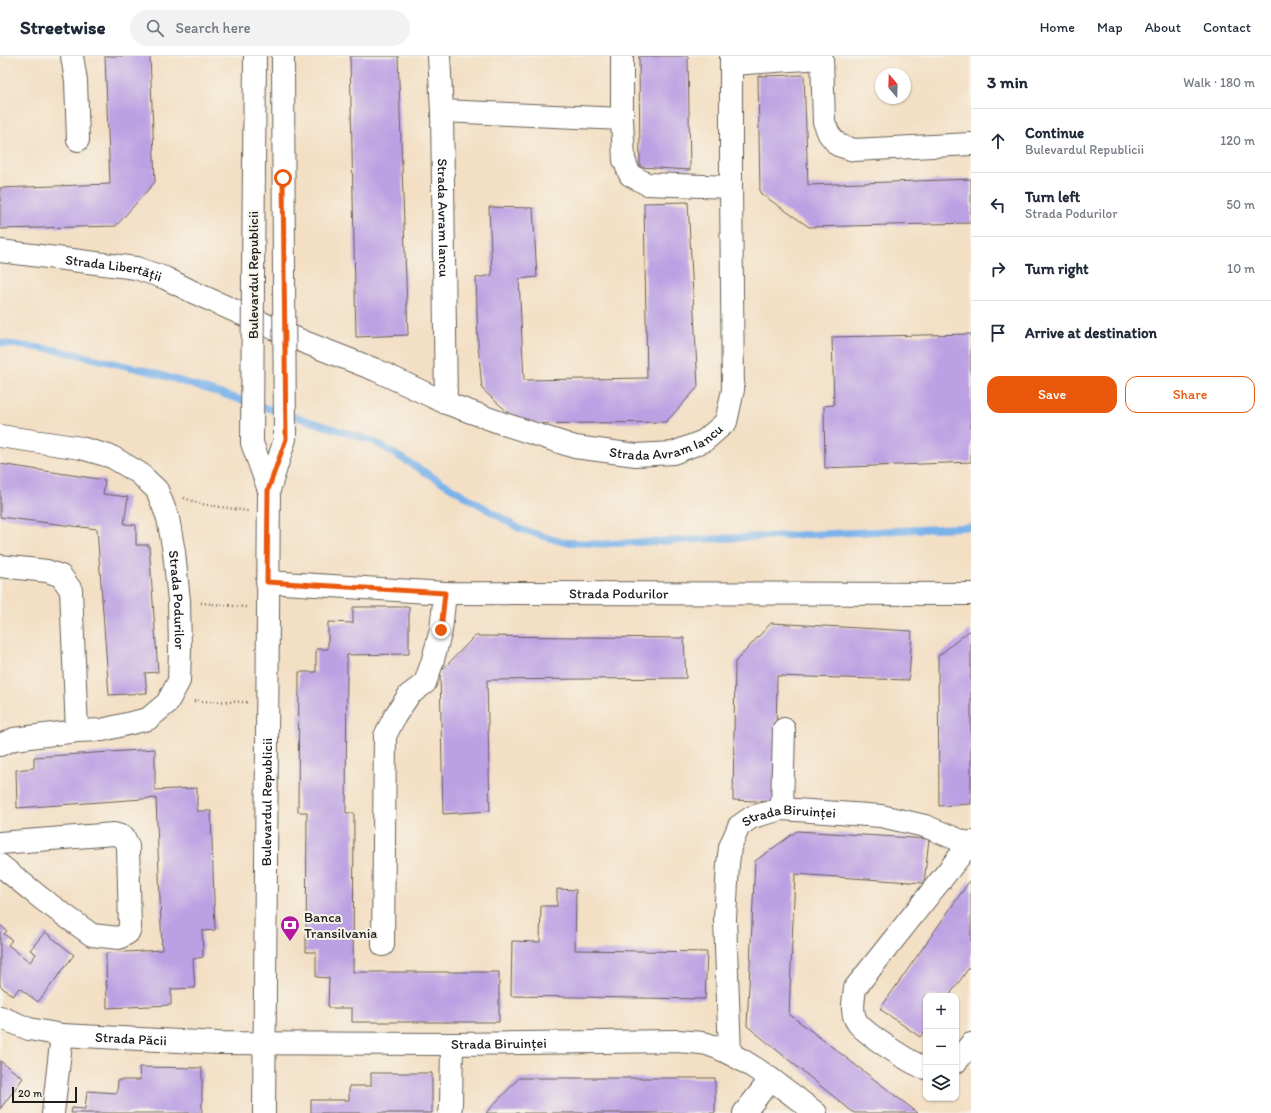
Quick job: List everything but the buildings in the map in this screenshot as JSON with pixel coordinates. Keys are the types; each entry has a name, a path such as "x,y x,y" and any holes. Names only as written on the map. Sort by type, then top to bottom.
{"street":[{"path":"72,56 76,81 78,140"},
{"name":"Bulevardul Republicii","path":"255,56 252,443 268,490 264,1113"},
{"name":"Bulevardul Republicii","path":"268,490 286,439 283,56"},
{"name":"Strada Avram Iancu","path":"440,56 446,404"},
{"path":"622,56 622,119 624,160 630,175 647,184 731,187"},
{"path":"731,60 830,57 824,122 829,134 838,145 854,150 971,144"},
{"name":"Strada Avram Iancu","path":"304,342 376,370 446,404 575,447 636,455 672,453 704,441 726,422 733,390 731,60"},
{"path":"442,111 622,119"},
{"name":"Strada Libertății","path":"0,251 136,268 165,278 304,342"},
{"name":"Strada Podurilor","path":"0,436 81,448 112,457 139,473 157,490 168,518 174,552 179,602 180,650 179,681 167,703 148,719 102,730 77,731 14,739 0,745"},
{"path":"0,566 47,571 61,576 71,590 77,731"},
{"name":"Strada Podurilor","path":"267,582 445,593 971,594"},
{"path":"382,945 385,736 395,716 409,695 425,683 441,630 445,593"},
{"path":"782,809 784,729"},
{"name":"Strada Biruinței","path":"730,1054 725,919 730,847 739,826 752,817 782,809 881,816 925,826 970,843 855,988 852,1006 857,1022 872,1036 919,1067 923,1068"},
{"path":"0,844 114,834 124,837 128,846 130,928 128,933 119,938 92,935 42,899 0,865"},
{"name":"Strada Păcii","path":"0,1017 29,1029 62,1035 218,1042 265,1042"},
{"path":"53,1113 62,1035"},
{"name":"Strada Biruinței","path":"265,1042 452,1044 677,1041 706,1044 730,1054 771,1079 816,1113"},
{"path":"450,1113 452,1044"},
{"path":"959,1058 971,1044"},
{"path":"744,1113 771,1079"}],"path":[{"path":"201,504 268,514"},
{"path":"179,602 267,609"},
{"path":"201,700 266,702"}],"waterway":[{"path":"0,343 57,350 148,371 373,441 520,529 562,542 602,544 971,527"}],"place":[{"name":"Banca Transilvania","path":"290,942"}],"route":[{"path":"283,178 286,439 268,490 267,582 445,593 441,630"}]}
